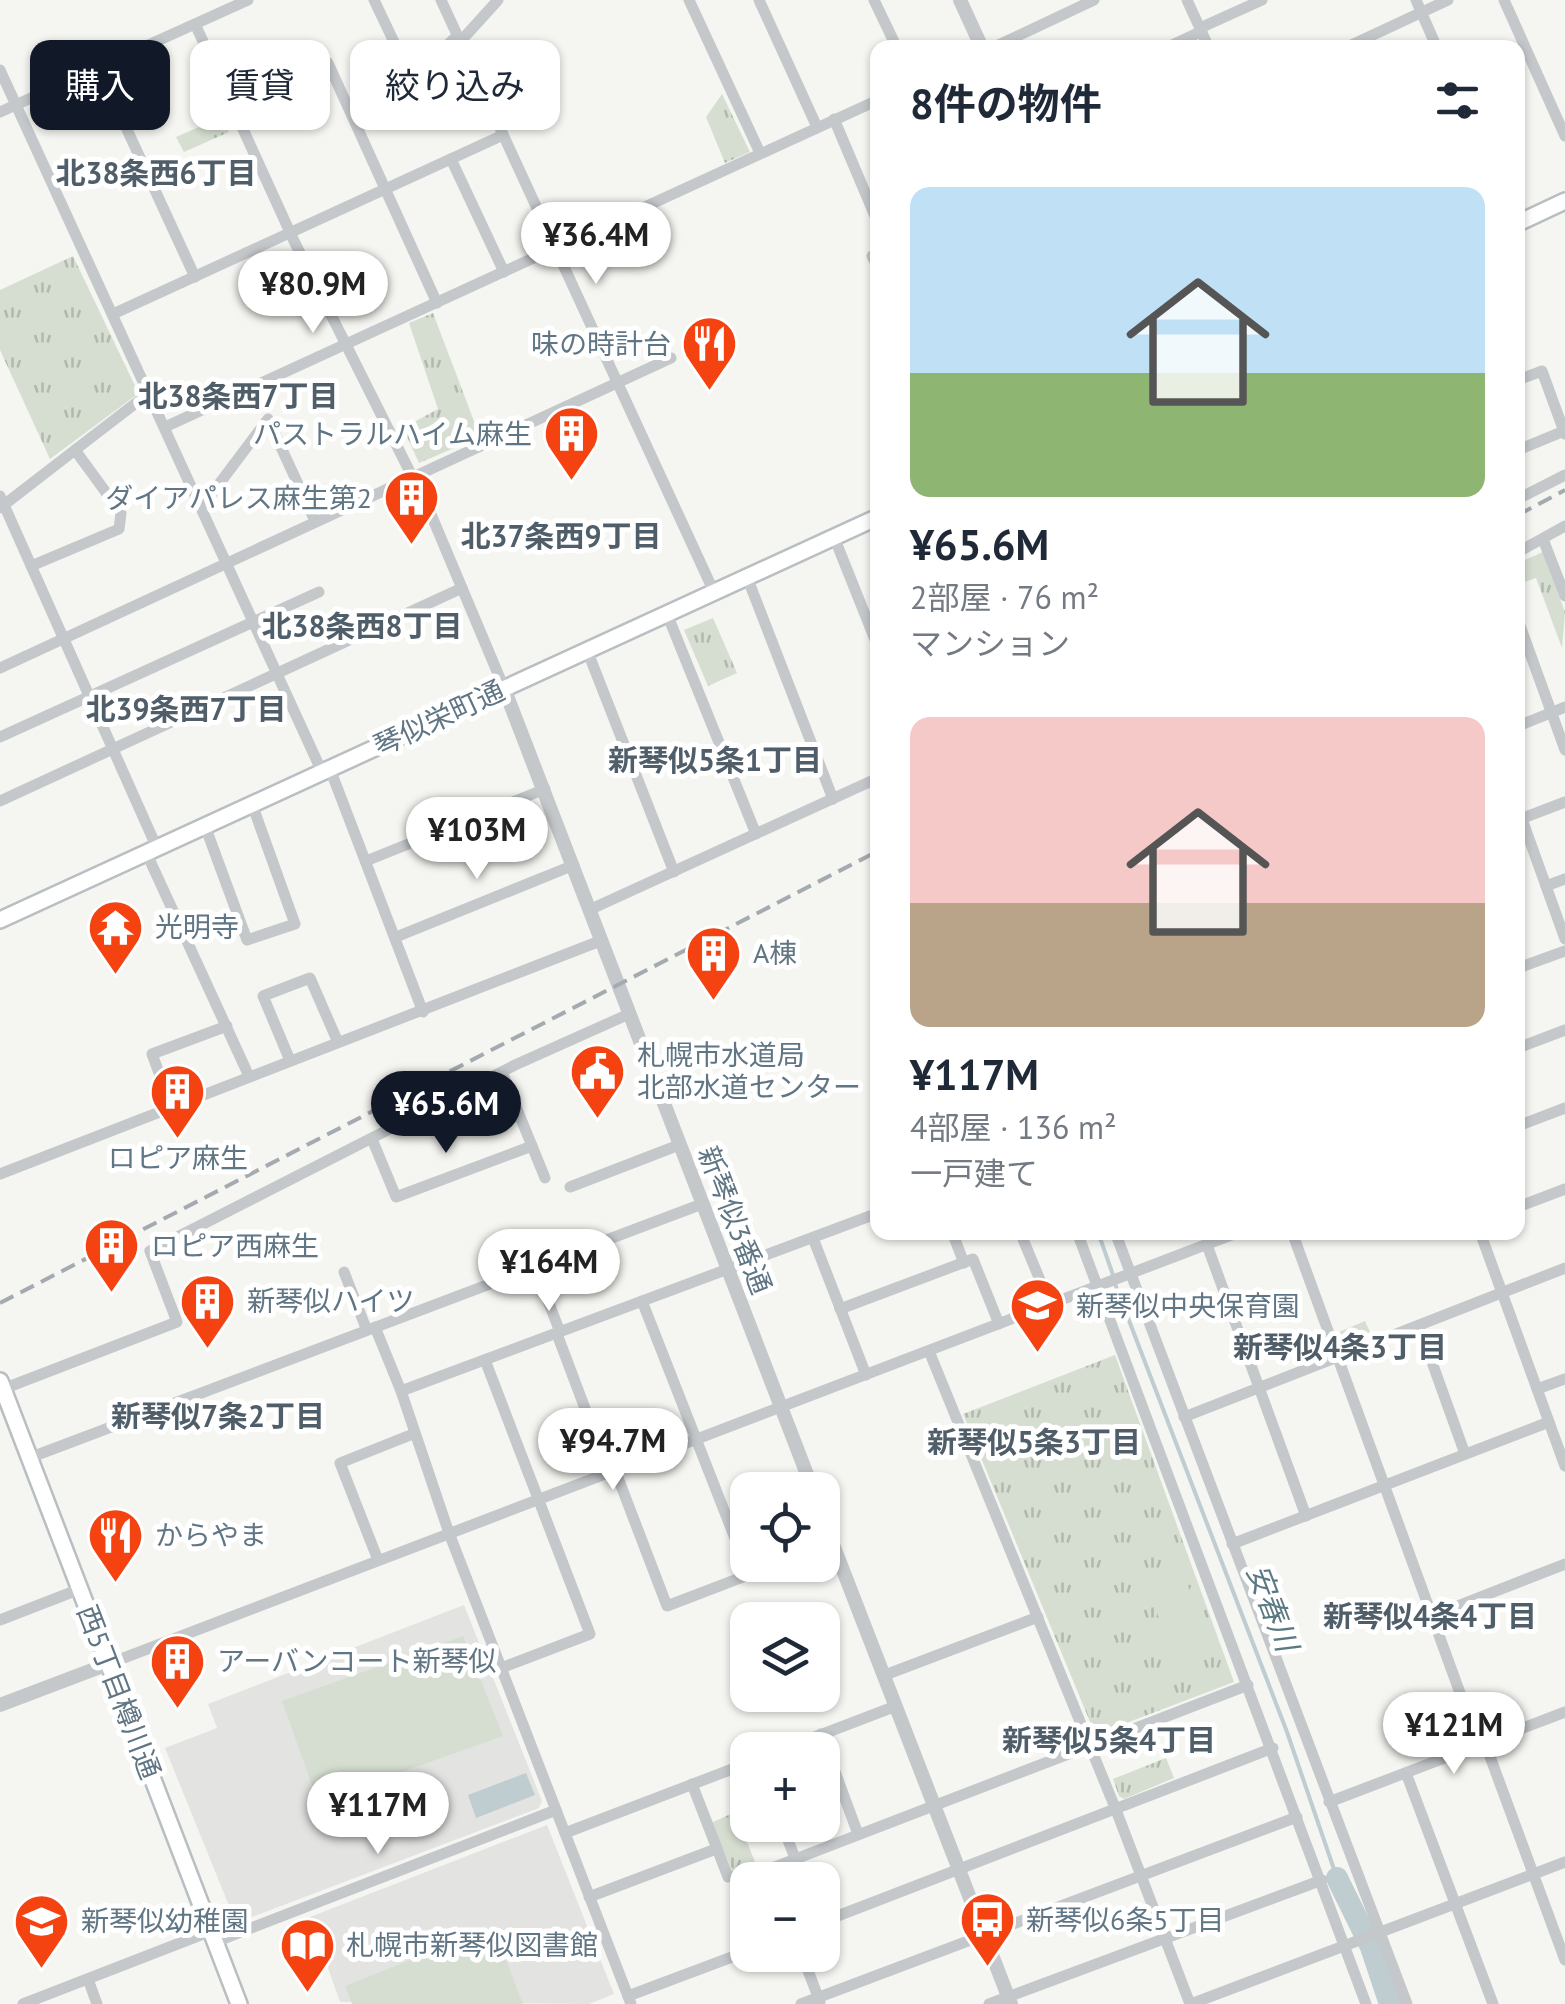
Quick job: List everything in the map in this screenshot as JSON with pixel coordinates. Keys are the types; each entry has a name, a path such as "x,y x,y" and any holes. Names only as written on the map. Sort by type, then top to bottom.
{"main road":[{"path":"1525,219 1565,201"},
{"name":"琴似栄町通","path":"0,920 870,520"},
{"name":"西5丁目樽川通","path":"2,1385 239,2004"}],"street":[{"path":"166,40 248,0"},
{"path":"374,0 422,103 432,58 472,34 498,0"},
{"path":"440,0 714,592"},
{"path":"689,0 760,153"},
{"path":"759,0 816,127"},
{"path":"874,0 893,40"},
{"path":"960,0 978,40"},
{"path":"1009,40 1094,0"},
{"path":"1188,0 1205,40"},
{"path":"1182,40 1262,0"},
{"path":"1359,40 1419,6 1448,0"},
{"path":"1504,0 1522,40"},
{"path":"1419,6 1434,40"},
{"path":"196,26 202,40"},
{"path":"1525,47 1565,136"},
{"path":"330,67 437,303"},
{"path":"0,70 277,674 326,770 366,861 423,1012"},
{"path":"0,112 30,103"},
{"path":"164,427 870,104"},
{"path":"834,120 870,204"},
{"path":"127,130 195,277"},
{"path":"243,130 290,234 412,477 504,688"},
{"path":"113,314 503,135"},
{"path":"451,159 504,272"},
{"path":"2,662 63,638 670,358"},
{"path":"1525,377 1542,371 1564,432 1525,447"},
{"path":"149,393 1,503 90,696 151,850 248,1074"},
{"path":"202,508 268,420 316,520"},
{"path":"31,566 120,529 122,513 75,450"},
{"path":"1525,495 1565,475"},
{"path":"1525,548 1565,526"},
{"path":"834,536 870,616"},
{"path":"1543,539 1565,596"},
{"path":"746,577 833,799"},
{"path":"0,801 462,588"},
{"path":"0,737 319,592"},
{"path":"666,614 756,834"},
{"path":"1525,640 1565,750"},
{"path":"587,650 674,872"},
{"name":"新琴似3番通","path":"504,688 805,1472"},
{"path":"1525,723 1565,708"},
{"path":"589,910 870,782"},
{"path":"366,861 545,790"},
{"path":"1525,813 1565,802"},
{"path":"205,826 247,940 295,924 252,804"},
{"path":"1525,831 1565,939"},
{"path":"396,937 574,865"},
{"path":"1546,886 1565,879"},
{"path":"0,1174 289,1058 423,1012 600,941"},
{"path":"1525,965 1565,951"},
{"path":"289,1058 263,996 310,978 337,1040"},
{"path":"2,1385 177,1322 150,1251 502,1072 628,1014"},
{"path":"171,1105 152,1054 228,1026"},
{"path":"1525,1045 1565,1030"},
{"path":"502,1072 545,1178"},
{"path":"1525,1123 1565,1108"},
{"path":"372,1139 396,1197 532,1146"},
{"path":"570,1187 679,1145"},
{"path":"1525,1204 1565,1189"},
{"path":"30,1458 702,1204"},
{"path":"402,1392 870,1216"},
{"path":"813,1238 866,1374"},
{"path":"955,1240 964,1263"},
{"path":"1023,1240 1050,1304"},
{"path":"1081,1240 1101,1285 1297,1817 1351,1942 1366,2004"},
{"path":"1116,1240 1126,1275 1184,1417 1407,2004"},
{"path":"0,1704 1101,1285 1206,1240 1306,1516"},
{"path":"1295,1240 1432,1616 1565,1960"},
{"path":"1483,1240 1564,1460"},
{"path":"840,1309 973,1259 999,1324"},
{"path":"535,1267 667,1606 730,1581"},
{"path":"1184,1417 1565,1268"},
{"path":"344,1272 402,1392 449,1532 629,2000 730,1958"},
{"path":"642,1301 730,1528"},
{"path":"1419,1326 1466,1454"},
{"path":"929,1350 1191,2004 1565,1862"},
{"path":"485,1360 590,1634 501,1668"},
{"path":"1537,1390 1565,1379"},
{"path":"1232,1544 1549,1422"},
{"path":"378,1560 340,1462 413,1434"},
{"path":"1432,1616 1565,1564"},
{"path":"840,1573 884,1675 1010,2000"},
{"path":"0,1620 80,1590"},
{"path":"884,1675 1038,1617"},
{"path":"692,1784 728,1877 759,1874 1248,1684"},
{"path":"826,1732 896,1706"},
{"path":"1329,1802 1564,1715"},
{"path":"840,1915 1272,1748"},
{"path":"565,1833 730,1770"},
{"path":"1406,1773 1493,2004"},
{"path":"840,1785 858,1834"},
{"path":"23,2004 556,1810"},
{"path":"801,2004 819,2001 984,1934 1297,1817"},
{"path":"788,1842 794,1858"},
{"path":"589,1897 716,1849"},
{"path":"989,2004 1010,2000 1322,1880"},
{"path":"808,1972 819,2001"},
{"path":"88,1979 97,2004"}],"shaded area":[{"path":"464,1605 542,1801 539,1808 236,1923 165,1748 217,1728 208,1704"},
{"path":"526,1773 535,1795 476,1818 468,1795"},
{"path":"547,1825 614,1994 589,2004 340,2002 310,1917"}],"green space":[{"path":"722,94 750,152 725,163 706,117"},
{"path":"192,130 229,132 184,152 176,137"},
{"path":"73,256 137,390 135,396 50,459 0,350 0,290"},
{"path":"433,313 480,437 419,463 403,428 438,409 409,323"},
{"path":"1543,552 1565,612 1562,648 1536,578 1525,582 1525,560"},
{"path":"713,618 737,673 708,686 684,630"},
{"path":"1365,1321 1373,1339 1345,1349 1339,1332"},
{"path":"1115,1355 1234,1682 1100,1733 1093,1729 963,1414"},
{"path":"1185,1578 1212,1649 1176,1663 1149,1592"},
{"path":"463,1636 503,1736 318,1802 282,1701"},
{"path":"1166,1758 1174,1778 1124,1799 1119,1796 1113,1779"},
{"path":"730,1814 730,1842 747,1842 755,1862 730,1862 730,1866 711,1823"},
{"path":"493,1927 523,2004 352,2004 345,1986"}],"waterway":[{"name":"安春川","path":"1101,1240 1113,1275"},
{"name":"安春川","path":"1115,1284 1287,1732 1337,1878"},
{"name":"安春川","path":"1337,1878 1371,1947 1390,2004"}],"railway":[{"path":"1525,511 1565,490"},
{"path":"0,1303 870,855"}],"place":[{"name":"味の時計台","path":"710,393"},
{"name":"パストラルハイム麻生","path":"571,483"},
{"name":"ダイアパレス麻生第2","path":"411,547"},
{"name":"光明寺","path":"116,976"},
{"name":"A棟","path":"714,1002"},
{"name":"札幌市水道局 北部水道センター","path":"598,1120"},
{"name":"ロピア麻生","path":"178,1141"},
{"name":"ロピア西麻生","path":"112,1295"},
{"name":"新琴似ハイツ","path":"208,1350"},
{"name":"新琴似中央保育園","path":"1037,1355"},
{"name":"からやま","path":"116,1584"},
{"name":"アーバンコート新琴似","path":"178,1710"},
{"name":"新琴似6条5丁目","path":"987,1969"},
{"name":"新琴似幼稚園","path":"42,1970"},
{"name":"札幌市新琴似図書館","path":"307,1994"}],"district":[{"name":"北38条西6丁目","path":"156,174"},
{"name":"北38条西7丁目","path":"238,397"},
{"name":"北37条西9丁目","path":"561,537"},
{"name":"北38条西8丁目","path":"362,627"},
{"name":"北39条西7丁目","path":"186,710"},
{"name":"新琴似5条1丁目","path":"715,761"},
{"name":"新琴似4条3丁目","path":"1340,1348"},
{"name":"新琴似7条2丁目","path":"218,1417"},
{"name":"新琴似5条3丁目","path":"1034,1443"},
{"name":"新琴似4条4丁目","path":"1430,1617"},
{"name":"新琴似5条4丁目","path":"1109,1741"}]}
